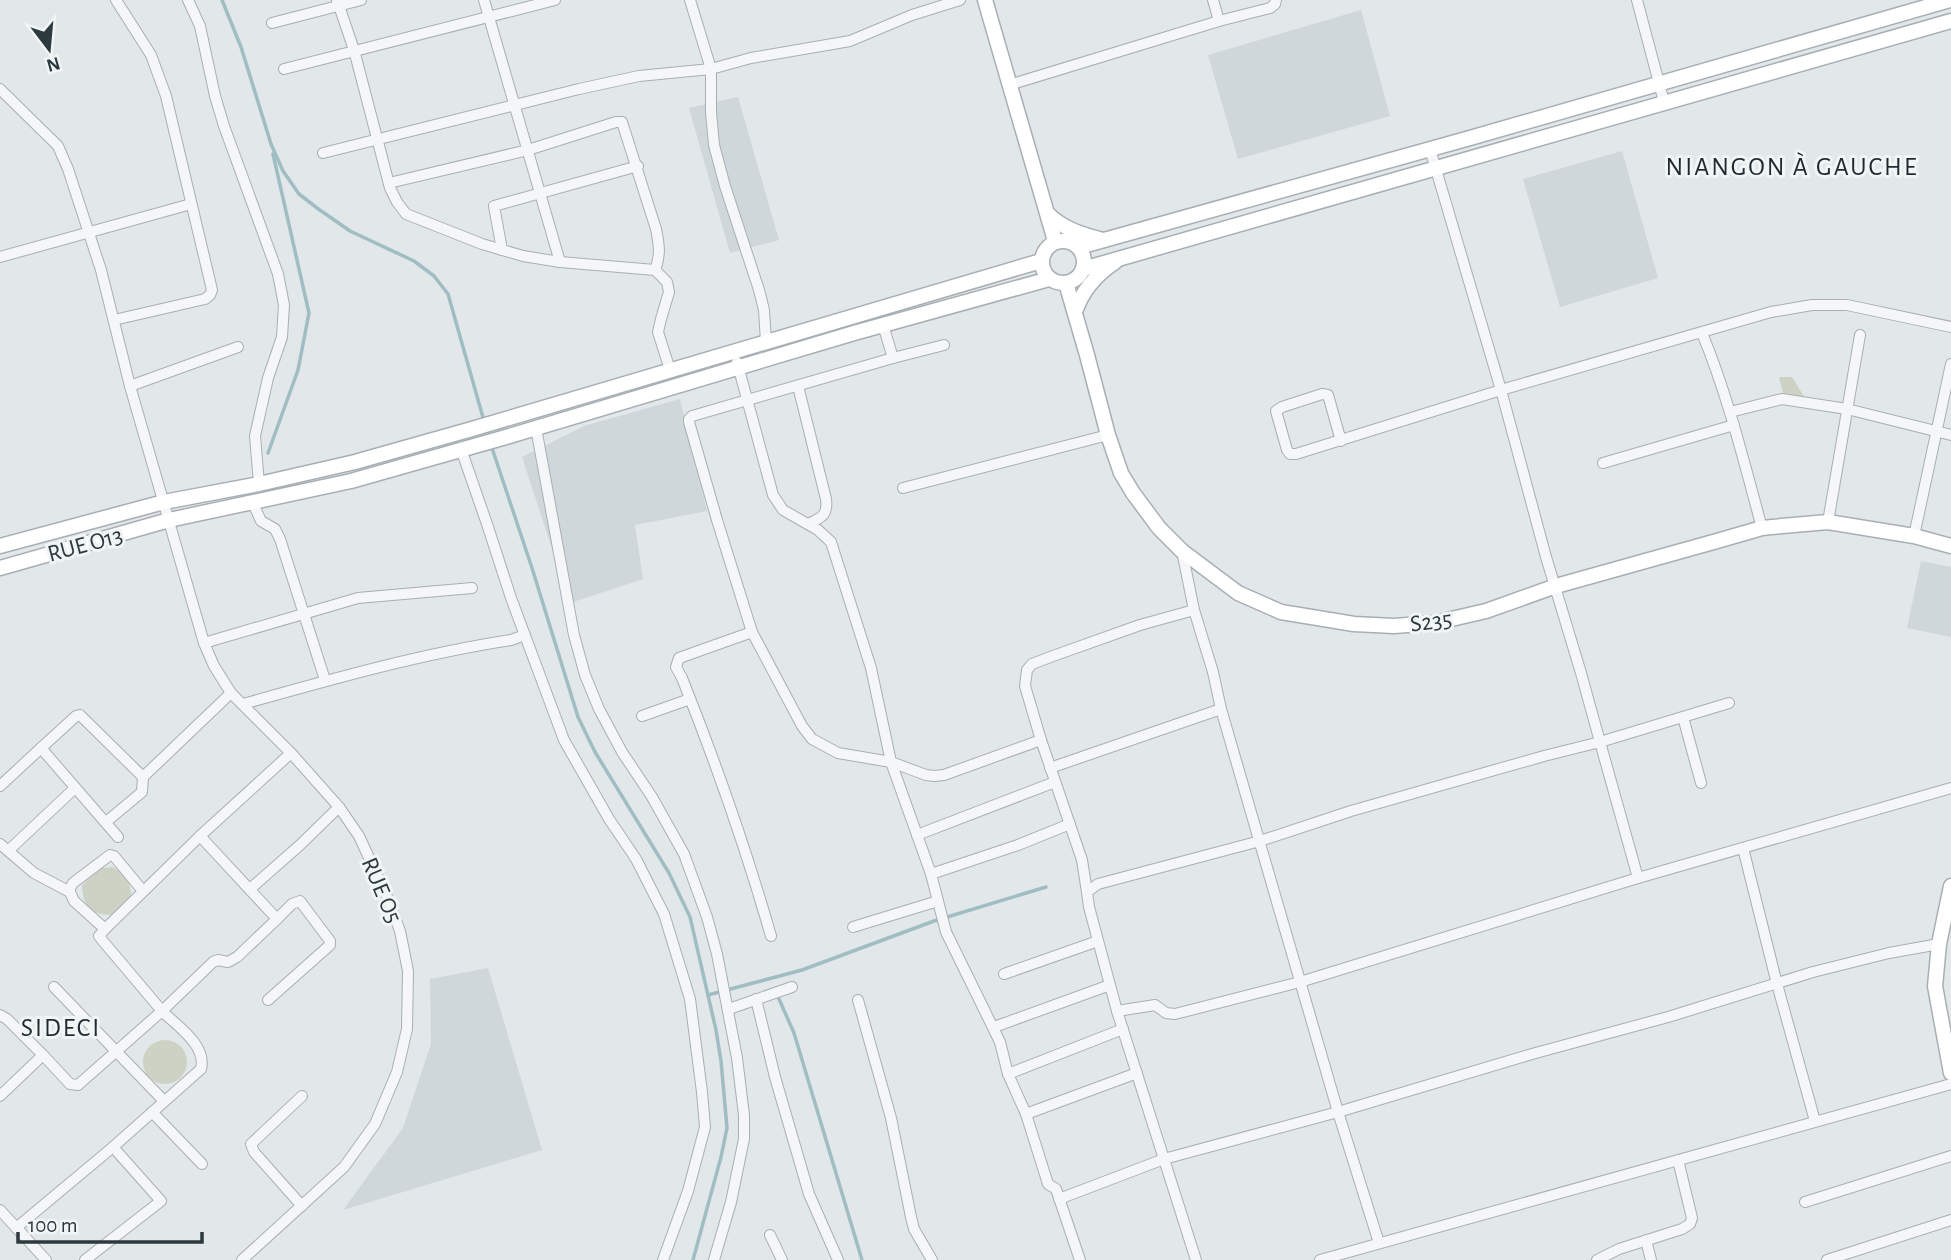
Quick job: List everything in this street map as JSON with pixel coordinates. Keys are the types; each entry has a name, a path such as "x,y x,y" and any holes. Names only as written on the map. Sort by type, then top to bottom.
{"main road":[{"path":"985,0 1055,241"},
{"path":"1079,247 1950,0"},
{"path":"1083,269 1083,254 1072,242 1055,241 1045,249 1041,261 1043,271 1049,279 1066,283 1073,281 1083,269 1121,257 1951,21"},
{"path":"1048,214 1073,231 1103,240"},
{"path":"1075,312 1090,285 1121,257"},
{"name":"RUE O13","path":"0,546 164,502 355,462 1041,261"},
{"name":"RUE O13","path":"0,568 169,520 351,481 1049,279"},
{"name":"S235","path":"1066,283 1108,435 1121,472 1133,493 1159,528 1182,551 1238,593 1281,612 1354,624 1394,626 1434,623 1486,611 1556,586 1762,528 1828,522 1951,545"},
{"path":"1951,886 1935,986 1951,1073"}],"street":[{"path":"114,320 205,299 212,290 166,96 151,55 116,0"},
{"path":"188,0 200,26 224,126 278,274 284,305 282,337 268,378 255,436 259,484"},
{"path":"272,23 338,3 361,0"},
{"path":"484,0 560,261"},
{"path":"284,69 555,0"},
{"path":"690,0 710,69 714,145 759,290 764,310 766,342"},
{"path":"323,153 649,74 710,69 751,58 849,41 912,15 960,0"},
{"path":"1213,0 1219,21"},
{"path":"1009,85 1270,8 1276,0"},
{"path":"1637,0 1664,102"},
{"path":"338,3 354,50 389,183 397,202 406,214 432,226 523,256 655,270 667,282 669,292 658,332 670,370"},
{"name":"RUE O5","path":"0,89 58,146 68,169 89,232 204,643 214,666 231,693 291,753 339,807 359,836 371,860 400,931 408,971 407,1029 397,1072 375,1124 344,1167 242,1260"},
{"path":"389,183 528,150 622,122 638,166 660,247 655,270"},
{"path":"1430,149 1501,390 1638,878"},
{"path":"502,250 494,206 638,166"},
{"path":"0,257 191,204"},
{"path":"1340,441 1328,396 1322,394 1276,411 1287,450 1290,454 1296,454 1340,441 1501,390 1771,312 1828,304 1868,309 1951,327"},
{"path":"883,325 893,358"},
{"path":"1702,333 1718,372 1762,528"},
{"path":"1828,522 1860,335"},
{"path":"944,345 692,416 689,422 752,632 794,713 812,739 838,753 891,762 934,776 962,769 1041,740"},
{"path":"131,386 238,346"},
{"path":"733,351 773,495 783,510 818,530 831,542 871,668 891,762 931,874 944,925 957,958 994,1027 1048,1184 1056,1189 1080,1260"},
{"path":"1914,536 1951,364"},
{"path":"798,386 827,509 824,514 807,524"},
{"path":"1730,412 1782,399 1847,409 1951,435"},
{"path":"1603,463 1734,425"},
{"path":"536,428 574,635 585,675 599,709 622,752 652,797 684,854 707,917 723,983 739,1069 744,1139 731,1202 714,1260"},
{"path":"903,488 1108,435"},
{"path":"461,449 511,598 564,740 609,819 636,859 664,914 690,999 705,1127 688,1191 663,1260"},
{"path":"252,502 261,521 278,533 325,681"},
{"path":"1182,551 1194,610 1221,709 1338,1112 1379,1243"},
{"path":"204,643 358,598 472,588"},
{"path":"1194,610 1140,625 1032,664 1026,675 1025,686 1082,860 1098,941 1117,1011 1196,1260"},
{"path":"752,632 679,658 676,667 719,773 753,872 771,936"},
{"path":"243,704 423,655 511,640 525,635"},
{"path":"106,822 142,792 144,777 231,693"},
{"path":"642,716 690,699"},
{"path":"1087,892 1098,884 1260,841 1376,804 1729,703"},
{"path":"1050,768 1221,709"},
{"path":"0,786 80,715 144,777"},
{"path":"1683,717 1701,783"},
{"path":"41,748 118,837"},
{"path":"16,1228 201,1069 203,1060 200,1050 162,1011 99,936 200,836 291,753"},
{"path":"916,835 1055,782"},
{"path":"75,788 5,847 34,873 70,892 74,901 105,929"},
{"path":"1117,1011 1155,1004 1166,1013 1175,1014 1300,982 1638,878 1951,788"},
{"path":"250,889 339,807"},
{"path":"931,874 1018,845 1070,824"},
{"path":"200,836 277,919"},
{"path":"1743,848 1815,1121"},
{"path":"70,892 74,883 110,855 114,856 143,891"},
{"path":"0,1015 70,1084 78,1085 213,962 228,962 237,957 292,904 300,901 328,935 330,945 268,1000"},
{"path":"853,927 938,901"},
{"path":"1059,1199 1164,1159 1338,1112 1813,972 1943,938"},
{"path":"1004,974 1098,941"},
{"path":"994,1027 1110,985"},
{"path":"54,987 164,1101"},
{"path":"728,1007 792,987"},
{"path":"756,999 775,1077 809,1194 838,1260"},
{"path":"858,1000 891,1118 914,1229 932,1260"},
{"path":"1008,1074 1123,1029"},
{"path":"0,1096 43,1055"},
{"path":"1026,1114 1137,1073"},
{"path":"1320,1260 1951,1084"},
{"path":"302,1096 251,1144 254,1152 302,1206"},
{"path":"152,1112 202,1164"},
{"path":"85,1260 160,1201 113,1147"},
{"path":"1805,1202 1951,1156"},
{"path":"1597,1260 1611,1251 1682,1229 1690,1224 1692,1218 1678,1160"},
{"path":"0,1210 46,1260"},
{"path":"1826,1260 1951,1220"},
{"path":"770,1235 782,1260"},
{"path":"1646,1240 1651,1260"}],"shaded area":[{"path":"1361,10 1390,116 1238,159 1208,55"},
{"path":"738,97 779,240 730,253 689,108"},
{"path":"1622,151 1658,278 1560,307 1523,179"},
{"path":"1779,377 1792,377 1806,400 1784,397"},
{"path":"680,399 707,511 635,525 643,579 570,603 522,457 584,426"},
{"path":"1921,561 1951,567 1951,637 1907,628"},
{"path":"113,867 127,879 131,897 114,915 99,914 86,905 82,885 101,868"},
{"path":"488,968 542,1150 343,1210 403,1128 431,1044 430,979"},
{"path":"165,1040 174,1041 181,1046 186,1053 186,1071 181,1078 174,1083 165,1084 156,1083 149,1078 144,1071 143,1062 144,1053 149,1046 156,1041"}],"waterway":[{"path":"222,0 241,47 271,144 283,171 299,194 350,231 414,261 434,276 448,294 484,421"},
{"path":"268,453 298,370 309,313 273,154"},
{"path":"491,445 578,717 595,752 669,873 690,917 716,1030 727,1128 693,1260"},
{"path":"708,995 802,970 934,921 1046,887"},
{"path":"779,999 794,1033 862,1260"}],"district":[{"name":"NIANGON À GAUCHE","path":"1792,166"},
{"name":"SIDECI","path":"61,1027"}]}
